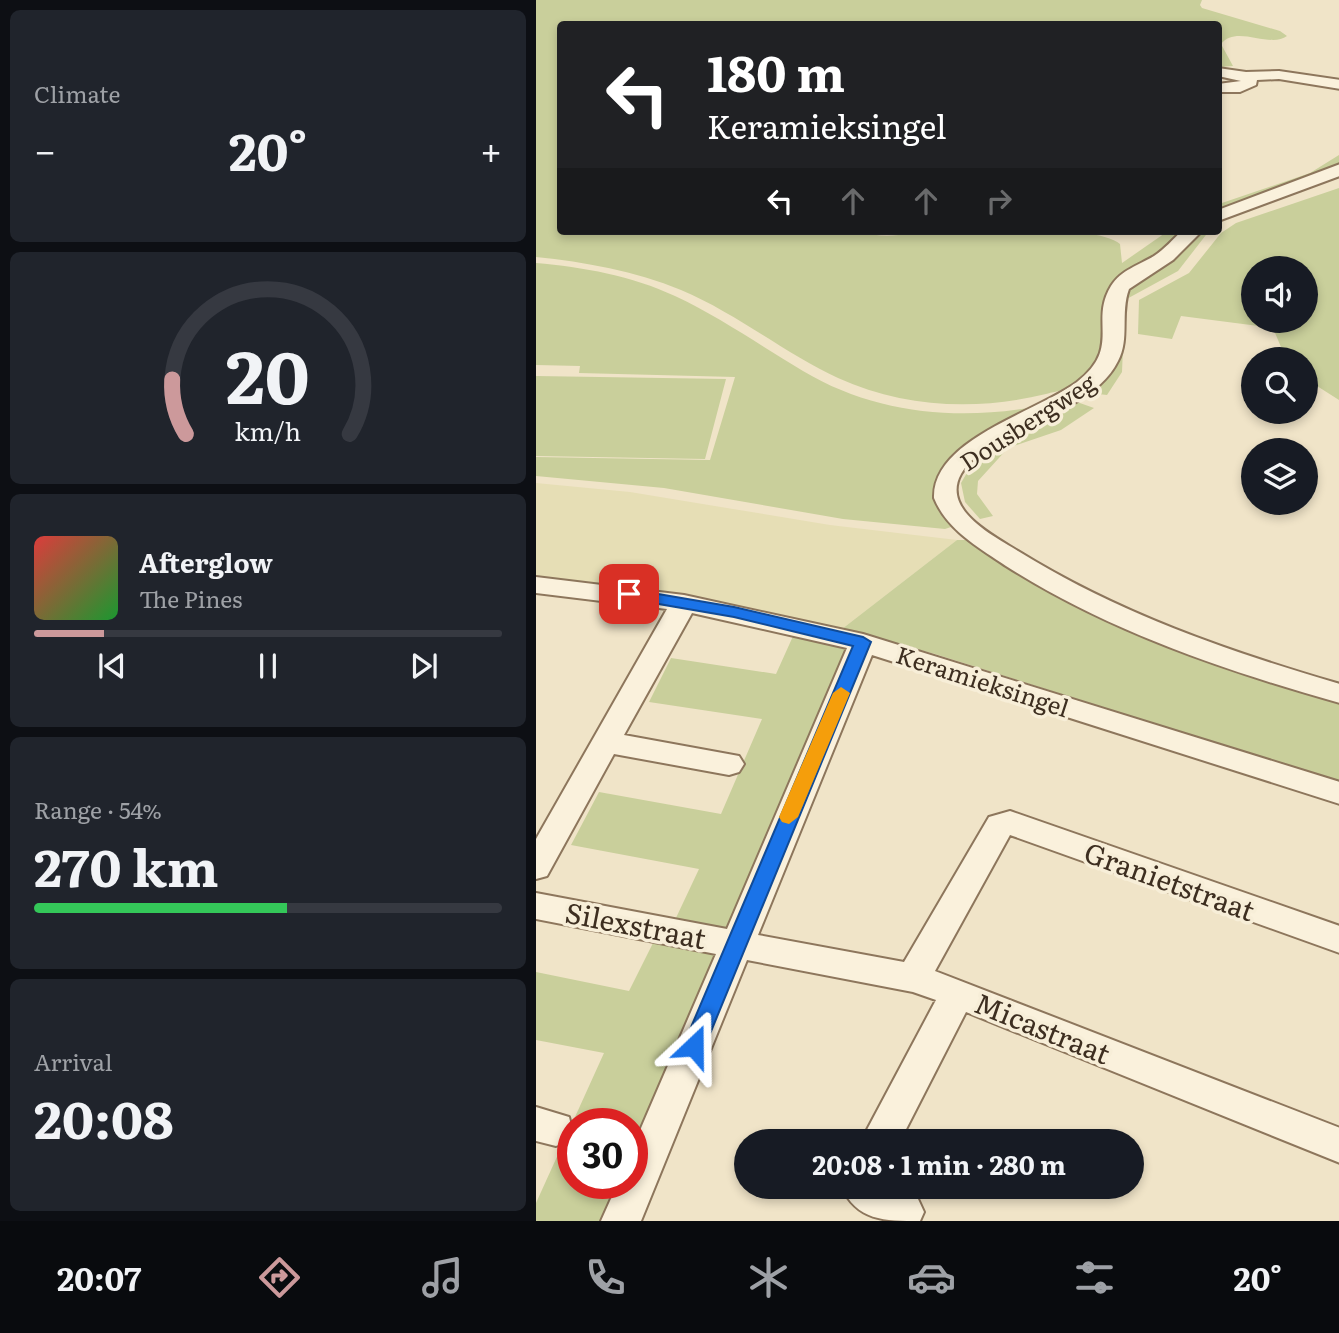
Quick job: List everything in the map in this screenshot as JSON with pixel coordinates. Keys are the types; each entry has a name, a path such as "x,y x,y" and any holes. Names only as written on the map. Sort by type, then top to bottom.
{"street":[{"path":"1222,73 1246,76 1279,75 1339,85"},
{"path":"1222,88 1246,87 1251,82 1246,76"},
{"path":"1222,215 1317,181 1339,169"},
{"name":"Dousbergweg","path":"1189,235 1166,256 1122,285 1114,301 1115,343 1102,372 1069,400 1013,428 955,466 945,486 947,501 970,530 1045,580 1083,601 1215,656 1339,694"},
{"name":"Keramieksingel","path":"536,585 684,603 863,642 1339,793"},
{"path":"536,867 608,743 684,603"},
{"path":"621,1221 863,642"},
{"path":"608,743 729,764"},
{"name":"Granietstraat","path":"913,978 1000,825 1010,823 1339,940"},
{"name":"Silexstraat","path":"536,906 737,943"},
{"name":"Micastraat","path":"737,943 913,978 958,993 1339,1146"},
{"path":"886,1129 958,993"},
{"path":"874,1199 909,1218"}],"shaded area":[{"path":"536,483 630,492 830,525 957,540 842,629 703,600 536,578"}],"green space":[{"path":"536,0 1202,0 1202,8 1280,31 1287,36 1272,40 1235,36 1222,43 1222,21 557,21 557,235 1094,235 1120,244 1122,263 1162,235 1182,235 1158,256 1126,274 1118,315 1104,354 1084,381 1067,388 994,403 941,404 889,396 818,368 721,310 664,283 610,268 536,257"},
{"path":"1222,46 1233,66 1222,67"},
{"path":"1339,155 1339,165 1222,211 1222,203 1310,173"},
{"path":"1339,188 1339,400 1318,387 1318,347 1281,347 1275,333 1318,333 1318,256 1241,256 1241,324 1181,316 1172,339 1138,334 1139,300 1189,273 1236,223"},
{"path":"1196,235 1206,235 1178,271 1123,301 1130,287"},
{"path":"536,263 607,274 659,289 708,313 830,385 886,405 945,413 1034,407 966,446 944,467 938,478 954,526 945,529 843,519 664,488 536,476 536,457 710,460 735,377 579,373 580,366 536,365"},
{"path":"1123,348 1122,372 1107,395 1089,393 1117,366"},
{"path":"536,376 726,379 705,459 536,456"},
{"path":"1077,402 1094,408 1061,430 1008,448 978,481 977,494 993,516 980,519 965,502 961,483 971,466"},
{"path":"957,540 973,540 1107,621 1158,642 1339,702 1339,782 935,654 842,629"},
{"path":"794,634 851,647 732,930 675,920 699,869 571,845 599,792 721,814 762,719 649,702 671,658 776,674"},
{"path":"654,941 722,955 648,1128 648,1108 579,1108 604,1053 536,1040 536,972 629,991"},
{"path":"557,1157 557,1199 618,1199 609,1221 536,1221 536,1203"}],"slow traffic":[{"path":"789,817 841,693"}],"route":[{"path":"629,594 734,612 863,642 694,1046"}]}
